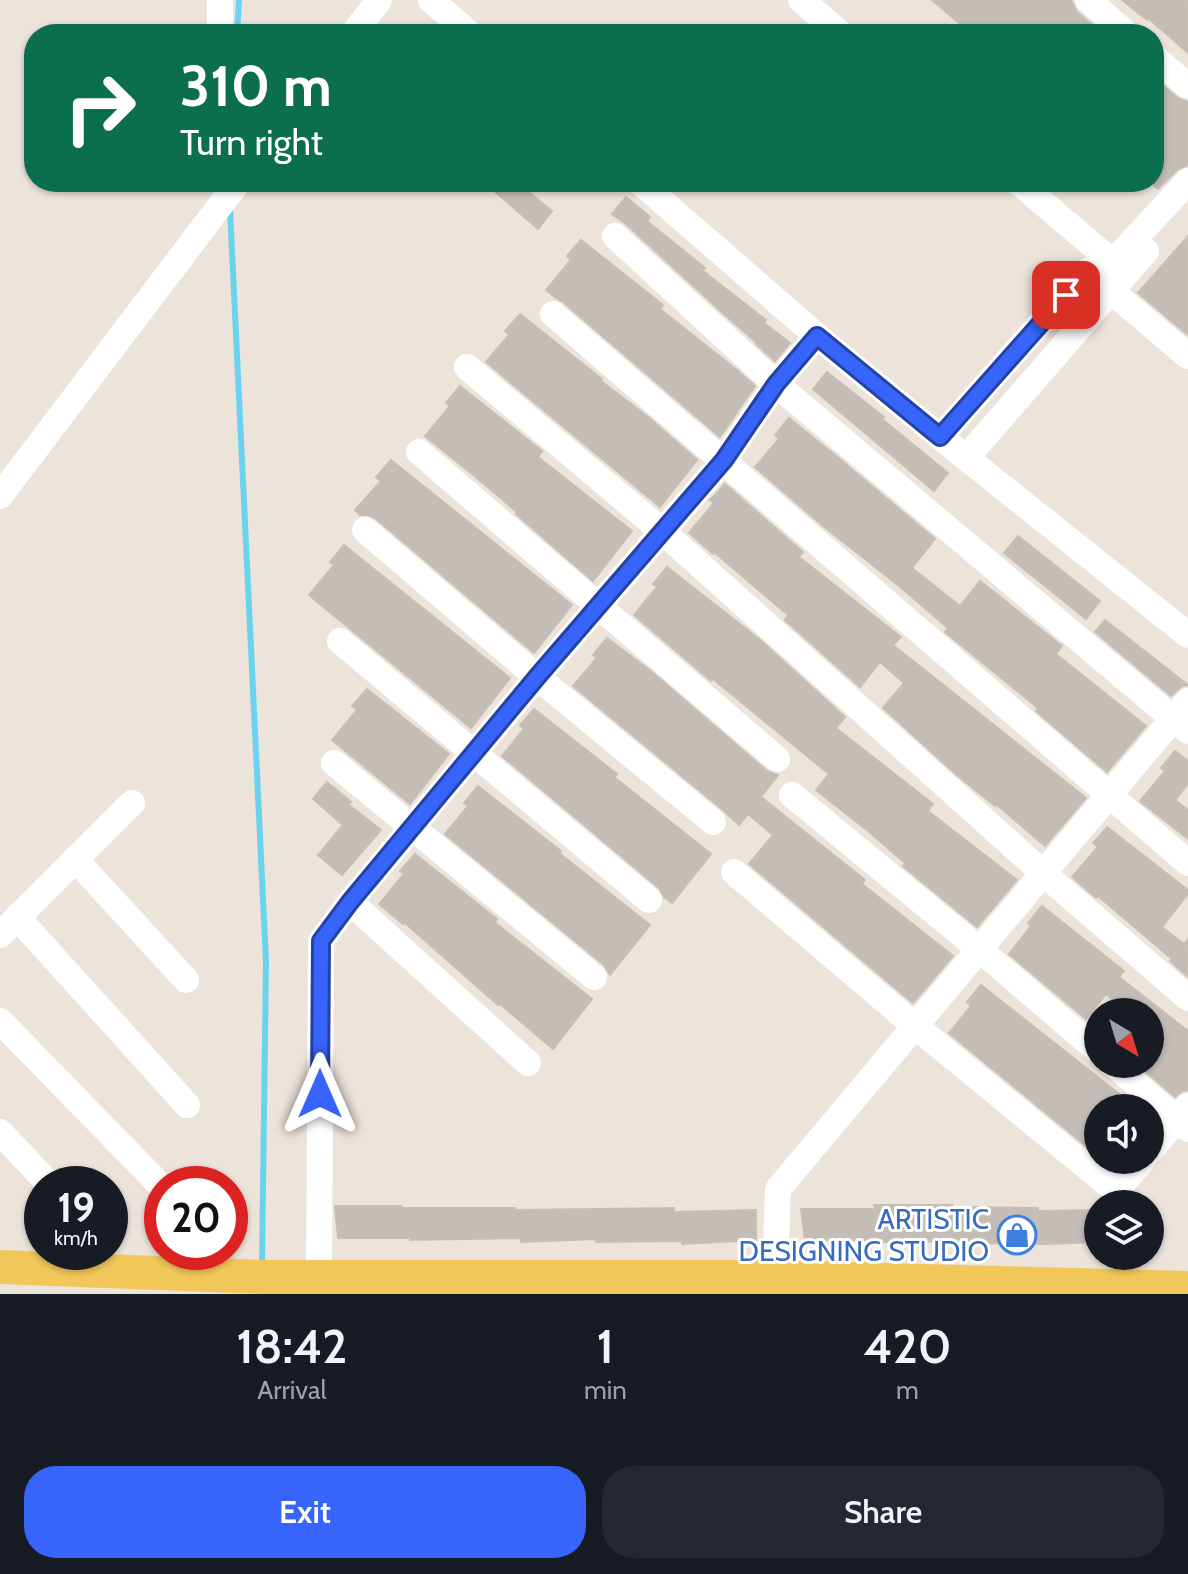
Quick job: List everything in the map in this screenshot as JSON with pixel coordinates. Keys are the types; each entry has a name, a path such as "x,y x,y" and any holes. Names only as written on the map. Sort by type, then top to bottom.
{"main road":[{"path":"0,1267 252,1285 319,1278 1173,1290"}],"street":[{"path":"220,0 220,24"},
{"path":"351,0 352,24"},
{"path":"360,24 379,0"},
{"path":"431,0 459,24"},
{"path":"801,0 829,24"},
{"path":"1088,0 1116,24"},
{"path":"1164,66 1188,86"},
{"path":"966,458 1117,276 1188,181"},
{"path":"0,496 227,192"},
{"path":"651,192 817,336 1188,635"},
{"path":"1029,192 1117,276 1188,356"},
{"path":"1117,276 1188,203"},
{"path":"615,236 776,384 1183,717 1109,795 778,1189 756,1283"},
{"path":"940,437 1087,271 1117,276"},
{"path":"553,314 1188,863"},
{"path":"319,1278 321,941 537,677 724,460 776,384 817,336"},
{"path":"467,367 662,531 1043,873 1188,998"},
{"path":"419,452 777,759"},
{"path":"365,530 713,822"},
{"path":"340,641 649,900"},
{"path":"334,763 594,977"},
{"path":"792,795 1084,1039"},
{"path":"132,803 9,926 187,1105"},
{"path":"75,859 186,980"},
{"path":"734,872 1084,1165"},
{"path":"350,902 528,1063"},
{"path":"0,1021 144,1169"},
{"path":"1131,1078 1184,1118 1164,1137"},
{"path":"0,1132 32,1166"},
{"path":"1095,1174 1116,1191 1131,1174"}],"building":[{"path":"932,0 1071,0 1077,12 1091,24 960,24"},
{"path":"1122,0 1188,0 1188,53 1164,32 1164,24 1147,20"},
{"path":"1164,86 1188,102 1188,165 1177,170 1164,183"},
{"path":"495,192 528,192 552,211 538,229"},
{"path":"626,197 650,217 647,221 705,268 703,271 766,320 764,323 790,343 775,361 612,214"},
{"path":"1188,236 1188,335 1138,293"},
{"path":"581,240 663,305 660,309 755,386 720,437 546,290 571,260 567,256"},
{"path":"520,314 697,460 660,507 486,362 509,335 505,331"},
{"path":"827,372 948,473 934,491 813,389"},
{"path":"460,386 542,451 538,457 632,531 593,581 518,513 425,436 450,406 446,403"},
{"path":"789,418 935,539 912,568 960,606 980,581 1062,646 1056,654 1146,726 1107,772 1036,711 1038,708 945,632 948,628 755,467 779,439 775,435"},
{"path":"391,460 572,605 534,653 375,518 360,515 355,510 381,481 376,477"},
{"path":"725,484 803,552 799,557 901,637 893,645 1086,798 1045,846 958,776 883,708 904,683 880,662 860,687 785,620 788,615 689,533 714,503 710,500"},
{"path":"1018,536 1100,601 1086,619 1004,553"},
{"path":"344,545 510,678 471,728 309,595 334,565 330,562"},
{"path":"667,567 759,639 845,717 836,728 933,804 928,811 1017,880 977,927 903,866 905,863 868,831 816,790 829,774 713,679 711,681 634,615 657,587 653,584"},
{"path":"1105,620 1188,685 1182,686 1171,696 1095,632"},
{"path":"607,638 652,672 767,771 778,775 761,797 865,880 862,884 953,956 913,1003 749,864 773,835 748,814 739,825 573,686 597,658 593,655"},
{"path":"367,689 449,754 410,804 332,740 357,710 352,706"},
{"path":"534,709 711,854 672,903 659,888 502,756 524,729 520,725"},
{"path":"1175,751 1188,761 1188,784 1175,800 1188,810 1188,839 1140,801 1165,771 1161,768"},
{"path":"327,782 351,802 349,805 381,830 342,875 318,855 343,825 313,799"},
{"path":"478,786 650,925 610,975 604,965 445,834 468,806 464,803"},
{"path":"1107,827 1188,890 1162,927 1184,944 1188,939 1188,977 1170,961 1172,959 1072,877 1098,847 1093,843"},
{"path":"415,854 497,919 494,922 592,999 553,1049 379,904 404,874 400,871"},
{"path":"1042,906 1124,971 1119,977 1146,998 1111,998 1106,994 1103,998 1084,998 1084,1017 1009,954 1031,926 1028,923"},
{"path":"981,985 1084,1066 1084,1078 1099,1078 1119,1094 1084,1094 1084,1144 949,1033 971,1006 967,1002"},
{"path":"1164,1012 1188,1031 1188,1090 1175,1097 1153,1078 1164,1078"},
{"path":"874,1205 952,1205 1038,1208 1038,1211 1084,1210 1084,1243 805,1240 801,1209 875,1209"},
{"path":"335,1206 516,1210 674,1208 674,1212 756,1210 756,1240 682,1244 682,1241 596,1242 596,1239 521,1242 521,1238 338,1238"}],"waterway":[{"path":"238,24 239,0"},
{"path":"230,209 266,962 262,1264"}],"place":[{"name":"ARTISTIC DESIGNING STUDIO","path":"1017,1235"}],"route":[{"path":"320,1094 321,941 537,677 724,460 776,384 817,336 940,437 1066,295"}]}
